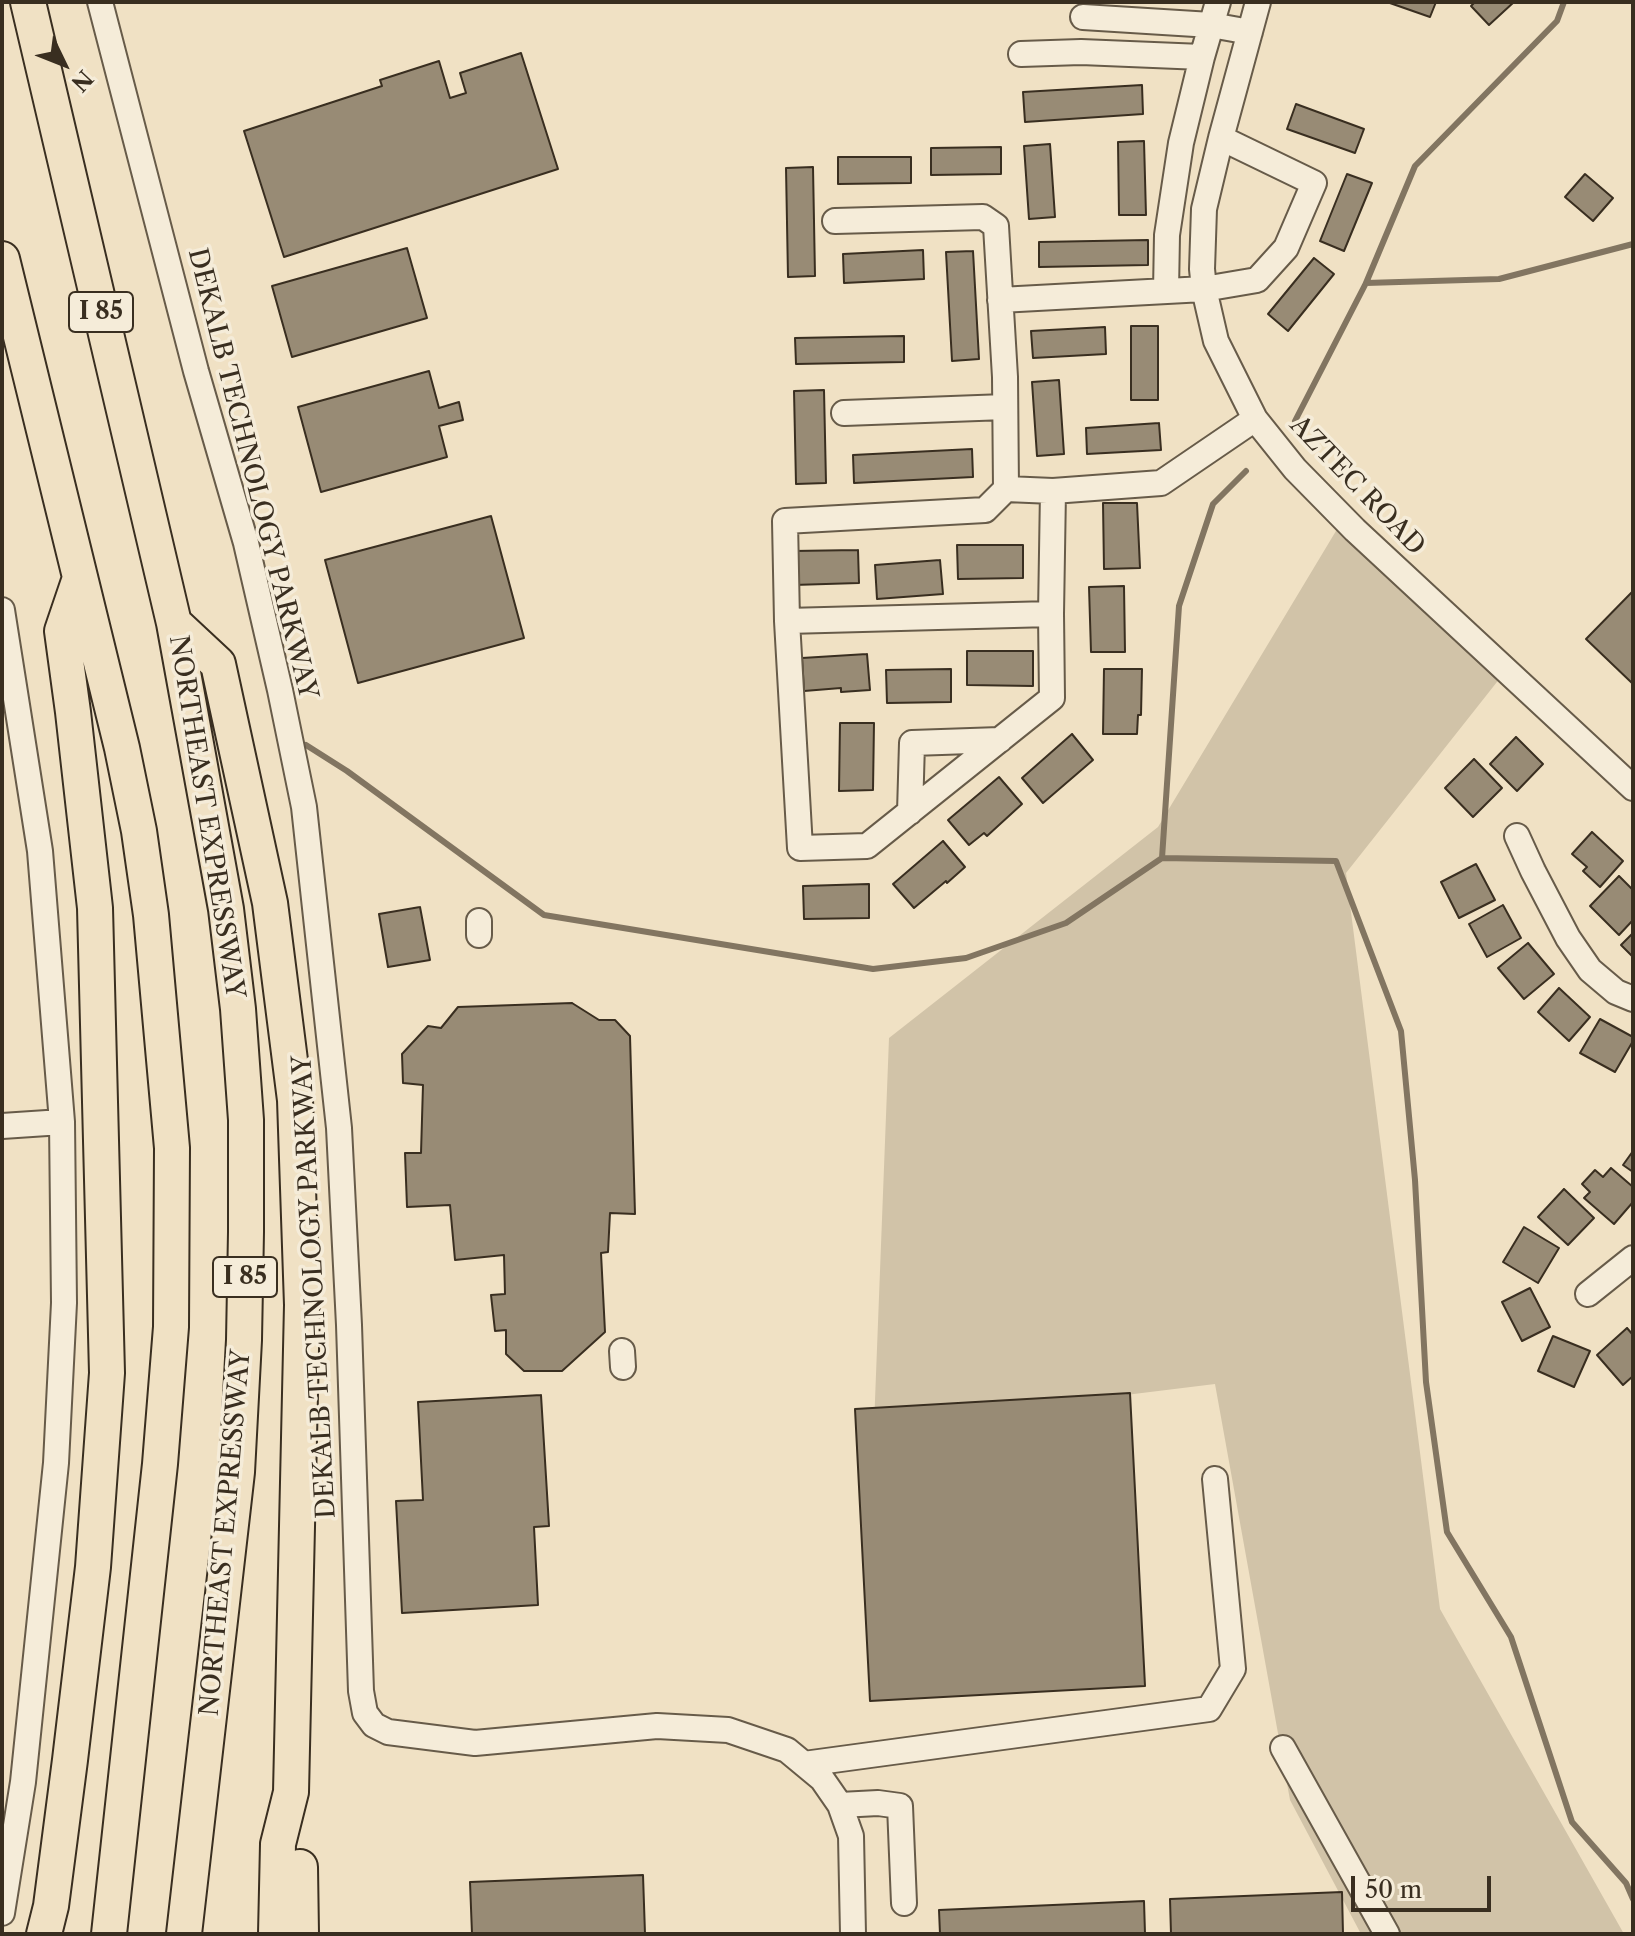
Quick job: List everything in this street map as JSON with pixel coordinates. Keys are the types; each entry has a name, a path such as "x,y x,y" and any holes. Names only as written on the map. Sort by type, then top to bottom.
{"highway":[{"name":"NORTHEAST EXPRESSWAY","path":"28,2 174,623 226,909 238,1009 246,1120 244,1340 237,1472 184,1934"},
{"path":"2,259 122,748 139,831 151,915 172,1148 171,1327 160,1464 109,1934"},
{"path":"44,1934 51,1906 67,1790 91,1582 107,1373 95,908 62,631 80,578"},
{"path":"174,623 218,664 270,903 295,1100 302,1305 291,1792 278,1844 276,1934"},
{"path":"291,1792 300,1832 301,1934"}],"street":[{"name":"DEKALB TECHNOLOGY PARKWAY","path":"100,2 196,371 246,543 304,807 339,1128 361,1691 365,1713 374,1725 388,1732 475,1743 657,1726 728,1730 787,1750 822,1779 840,1805 851,1836 853,1934"},
{"name":"AZTEC ROAD","path":"1258,2 1204,209 1202,269 1216,341 1255,419 1295,469 1355,530 1628,777"},
{"path":"1081,52 1083,10 1215,14 1250,32"},
{"path":"1166,291 1167,235 1181,143 1215,14"},
{"path":"1021,54 1081,52 1202,57"},
{"path":"1000,300 1204,289 1257,280 1286,248 1314,183 1221,138"},
{"path":"835,221 983,217 996,226 1006,489 985,510 785,521 787,621 800,848 867,846 1052,698 1053,491"},
{"path":"844,413 1005,407"},
{"path":"1006,489 1053,491 1161,483 1255,419"},
{"path":"2,610 40,851 62,1122 64,1303 56,1463 22,1696 23,1782 2,1913"},
{"path":"787,621 1051,614"},
{"path":"910,812 912,743 1000,740"},
{"path":"1517,836 1568,938 1590,970 1616,992 1633,999"},
{"path":"2,1126 62,1122"},
{"path":"1588,1294 1633,1258"},
{"path":"804,1764 1209,1709 1233,1669 1215,1479"},
{"path":"1283,1748 1387,1934"},
{"path":"840,1805 878,1803 900,1806 904,1903"}],"shaded area":[{"path":"1345,516 1508,668 1346,873 1440,1609 1624,1934 1361,1934 1290,1800 1215,1384 874,1426 889,1038 1158,827"}],"building":[{"path":"1387,2 1436,2 1430,17"},
{"path":"1475,2 1514,2 1489,25 1471,6"},
{"path":"521,53 558,169 284,257 244,131 382,86 380,80 439,61 450,98 466,93 460,73"},
{"path":"1142,85 1143,114 1025,122 1023,92"},
{"path":"1296,104 1364,129 1355,153 1287,129"},
{"path":"1144,141 1146,215 1119,215 1118,142"},
{"path":"1050,144 1055,217 1029,219 1024,146"},
{"path":"1001,147 1001,174 931,175 931,148"},
{"path":"838,157 911,157 911,183 838,184"},
{"path":"813,167 815,276 788,277 786,168"},
{"path":"1347,174 1372,183 1344,251 1320,241"},
{"path":"1585,174 1613,198 1593,221 1565,197"},
{"path":"1148,240 1148,265 1039,267 1039,242"},
{"path":"407,248 427,318 292,357 272,286"},
{"path":"923,250 924,279 844,283 843,254"},
{"path":"973,251 979,359 952,361 946,252"},
{"path":"1314,258 1334,274 1288,331 1268,314"},
{"path":"1131,326 1158,326 1158,400 1131,400"},
{"path":"1105,327 1106,354 1033,358 1031,331"},
{"path":"904,336 904,362 796,364 795,338"},
{"path":"429,371 439,408 459,402 463,420 439,426 447,457 321,492 298,407"},
{"path":"1059,380 1064,454 1037,456 1032,382"},
{"path":"824,390 826,483 796,484 794,391"},
{"path":"1159,423 1161,450 1087,454 1086,428"},
{"path":"972,449 973,477 854,483 853,455"},
{"path":"1103,503 1137,503 1140,568 1104,569"},
{"path":"491,516 524,638 358,683 325,560"},
{"path":"957,545 1023,545 1023,578 958,579"},
{"path":"858,550 859,583 793,585 793,551"},
{"path":"940,560 943,594 877,599 875,565"},
{"path":"1124,586 1125,652 1091,652 1089,587"},
{"path":"1633,591 1633,684 1586,639"},
{"path":"967,651 1033,651 1033,686 967,685"},
{"path":"867,654 870,690 841,692 841,688 804,691 802,658"},
{"path":"951,669 951,702 887,703 886,670"},
{"path":"1104,669 1142,669 1141,715 1138,715 1137,734 1103,734"},
{"path":"840,723 874,723 873,790 839,791"},
{"path":"1072,734 1093,760 1043,803 1022,778"},
{"path":"1516,737 1543,764 1517,791 1490,764"},
{"path":"1474,759 1502,788 1473,817 1445,788"},
{"path":"999,777 1022,804 987,836 984,833 969,845 948,820"},
{"path":"1592,832 1623,861 1600,887 1583,871 1587,867 1572,854"},
{"path":"943,841 965,867 914,908 893,884"},
{"path":"1476,864 1495,900 1459,918 1441,882"},
{"path":"1619,876 1633,890 1633,920 1619,935 1590,906"},
{"path":"869,884 869,918 804,919 803,886"},
{"path":"1503,905 1521,938 1487,957 1469,924"},
{"path":"420,907 430,960 388,967 379,914"},
{"path":"1633,933 1633,957 1621,945"},
{"path":"1528,943 1554,974 1524,999 1498,968"},
{"path":"1559,988 1590,1017 1569,1041 1538,1012"},
{"path":"572,1003 599,1020 615,1020 630,1036 635,1214 610,1213 608,1252 601,1253 605,1332 562,1371 524,1371 506,1354 506,1330 495,1331 491,1295 505,1294 504,1255 455,1260 450,1205 407,1207 405,1153 421,1153 423,1085 403,1083 402,1054 428,1026 441,1028 458,1007"},
{"path":"1600,1019 1633,1037 1615,1072 1580,1053"},
{"path":"1633,1151 1633,1172 1623,1165"},
{"path":"1611,1168 1633,1187 1633,1202 1614,1224 1584,1198 1590,1192 1582,1184 1595,1170 1603,1177"},
{"path":"1564,1189 1594,1218 1568,1245 1538,1217"},
{"path":"1524,1227 1559,1248 1538,1283 1503,1262"},
{"path":"1530,1288 1550,1327 1522,1341 1502,1302"},
{"path":"1627,1328 1633,1335 1633,1376 1623,1385 1597,1355"},
{"path":"1553,1336 1590,1351 1574,1387 1538,1371"},
{"path":"1130,1393 1145,1686 870,1701 855,1409"},
{"path":"541,1395 549,1526 534,1527 538,1605 402,1613 396,1501 423,1500 418,1402"},
{"path":"643,1875 645,1934 472,1934 470,1882"},
{"path":"1342,1892 1343,1934 1171,1934 1170,1899"},
{"path":"1144,1901 1145,1934 940,1934 939,1910"}],"waterway":[{"path":"1295,421 1366,283 1415,166 1557,21 1564,2"},
{"path":"1366,283 1499,279 1633,244"},
{"path":"1162,858 1179,606 1213,504 1246,471"},
{"path":"306,745 347,771 544,915 873,969 966,958 1066,923 1162,858 1336,861 1401,1031 1415,1180 1426,1382 1447,1532 1511,1637 1572,1822 1626,1883 1633,1899"}]}
